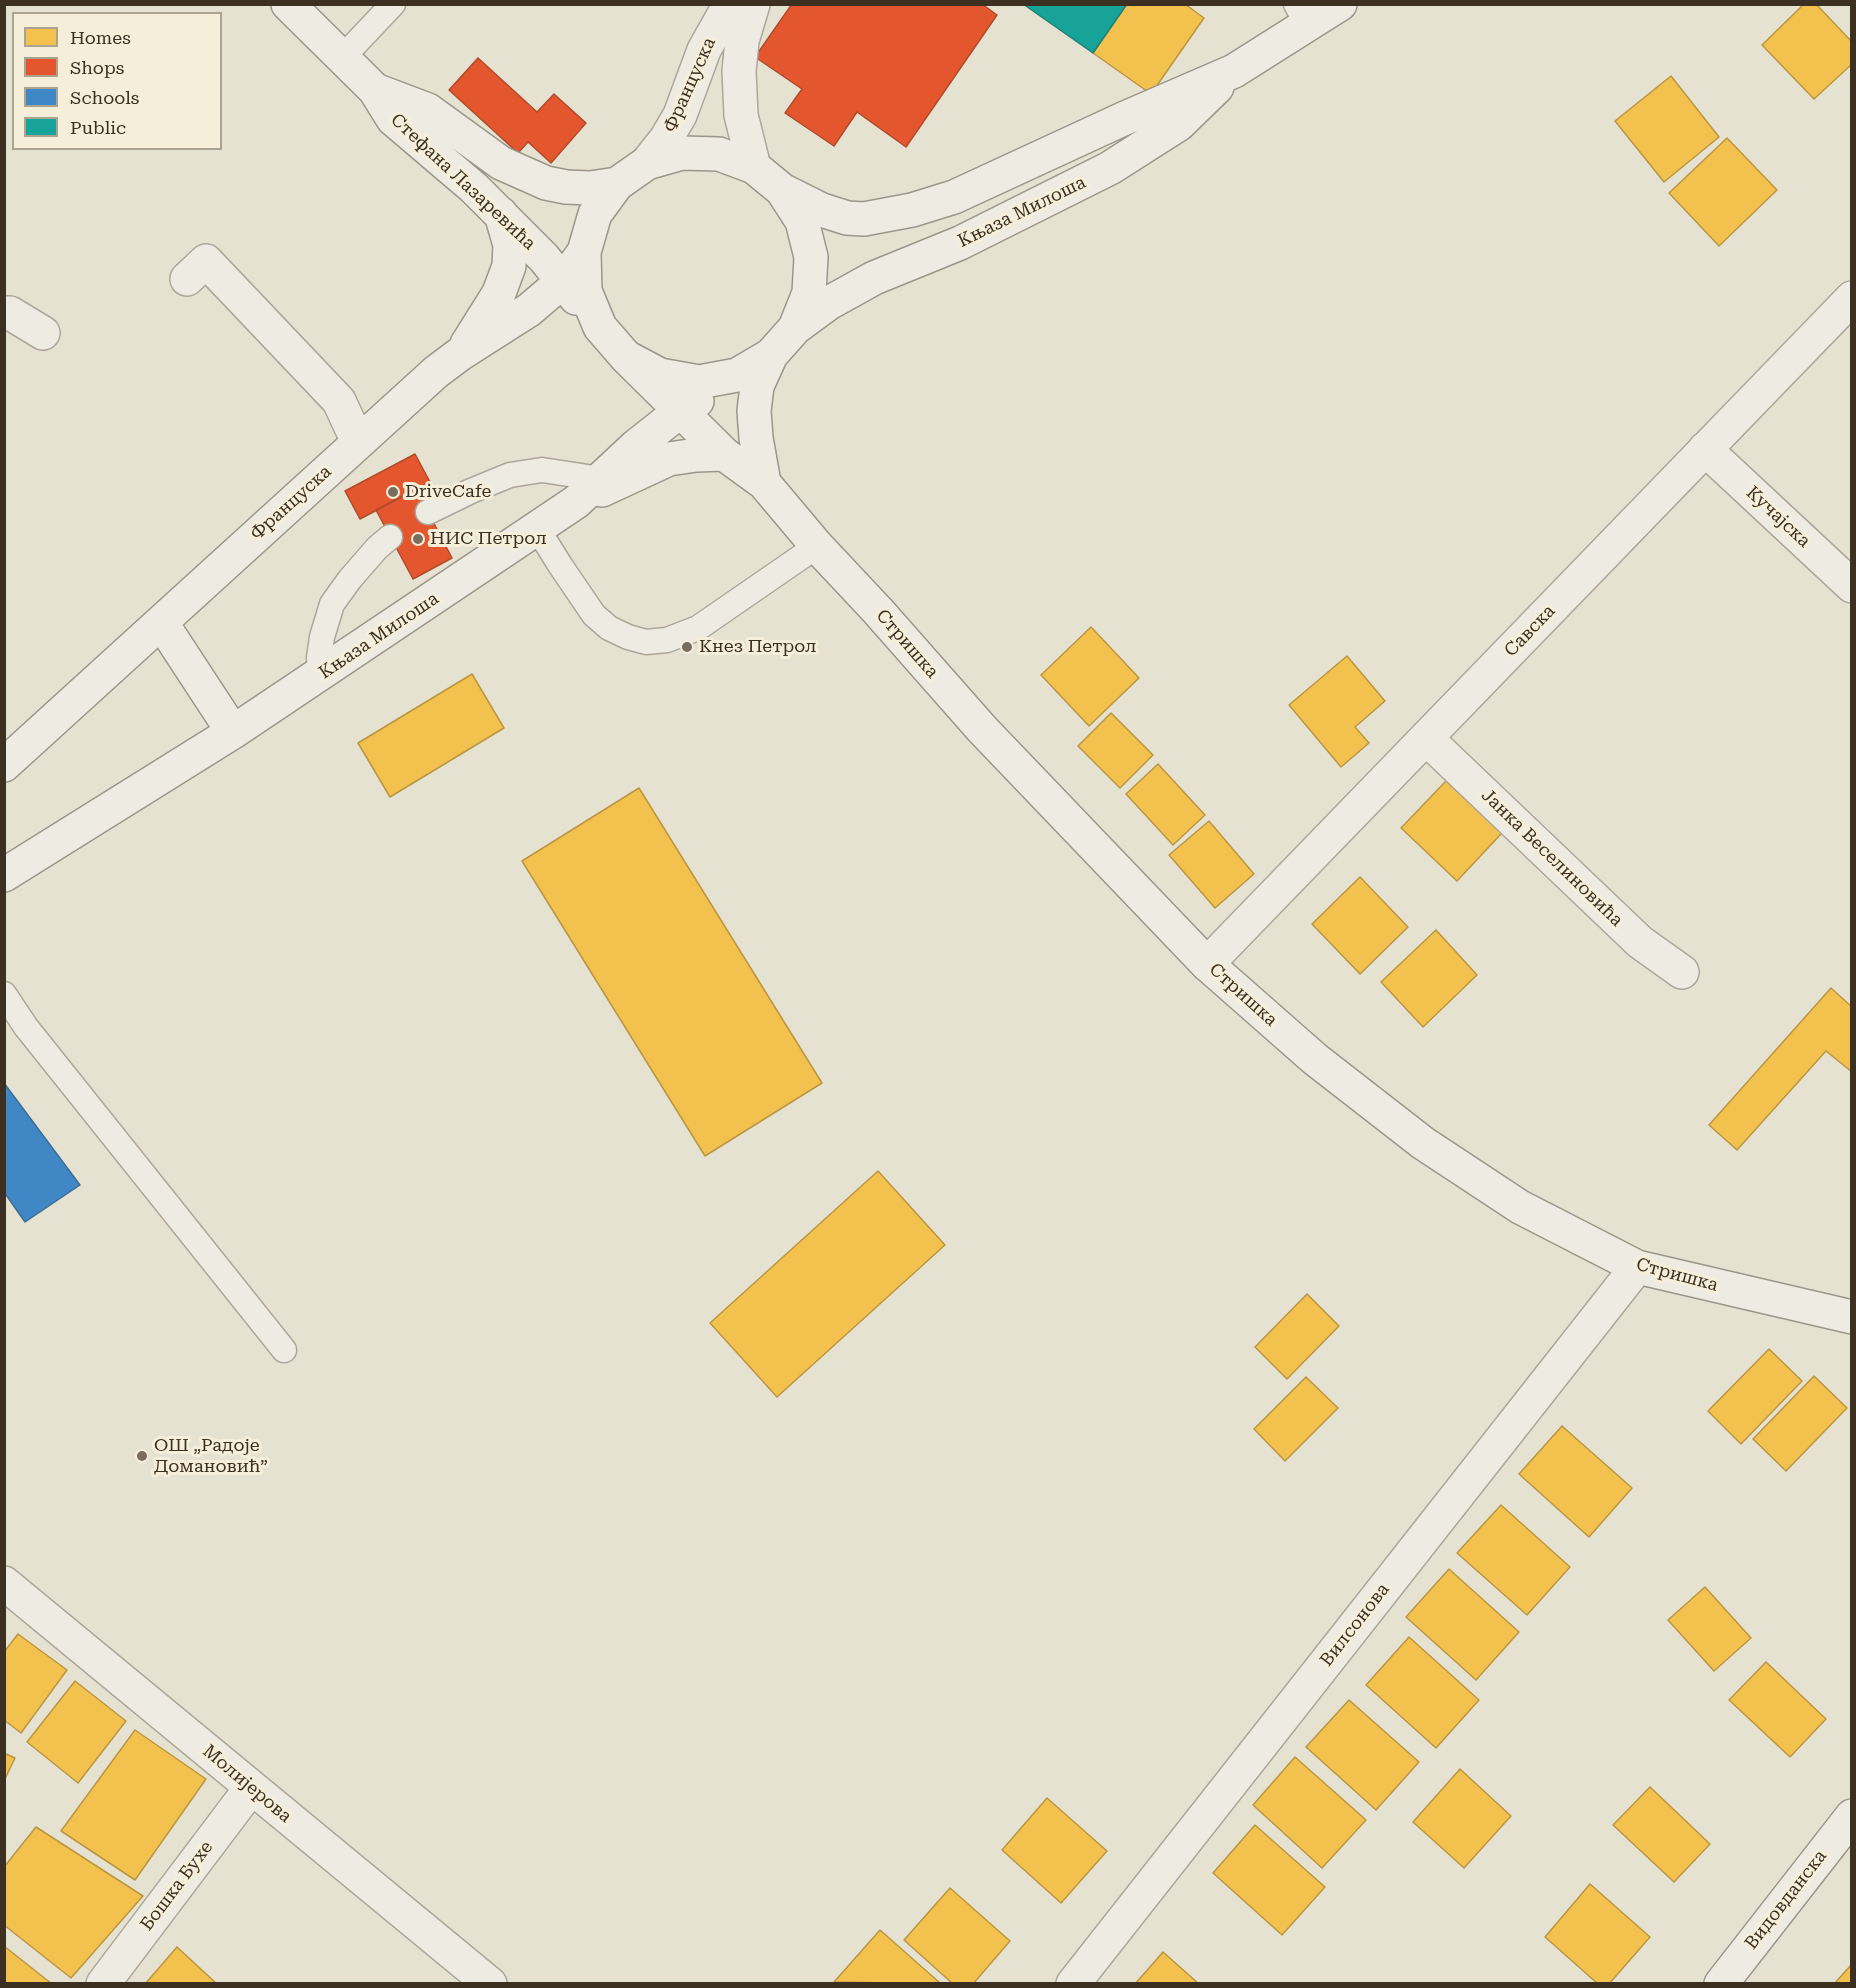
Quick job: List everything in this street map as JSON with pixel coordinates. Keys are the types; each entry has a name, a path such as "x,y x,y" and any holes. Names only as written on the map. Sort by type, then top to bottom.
{"main road":[{"name":"Стефана Лазаревића","path":"288,4 375,90 393,119 474,188 544,258 626,357 679,412"},
{"name":"Француска","path":"647,164 680,115 704,50 730,4"},
{"name":"Француска","path":"753,4 742,41 739,82 741,115 754,167"},
{"name":"Књаза Милоша","path":"795,327 829,303 874,278 960,243 1110,168 1179,124 1234,71 1302,15 1340,4"},
{"name":"Књаза Милоша","path":"782,190 822,210 848,218 864,219 912,210 964,192 1234,71"},
{"name":"Стефана Лазаревића","path":"375,90 428,110 501,163 546,183 566,188 590,188 617,184"},
{"path":"600,327 585,291 584,252 595,214 617,184 647,164 682,153 719,154 754,167 782,190 802,221 811,257 809,294 795,327 771,355 757,386 754,411 764,483"},
{"path":"460,354 494,302 509,267 510,245 501,214"},
{"name":"Француска","path":"4,765 436,372 529,310 563,281 584,252"},
{"path":"187,279 206,261 339,401 358,442"},
{"name":"Савска","path":"1208,964 1851,298"},
{"path":"4,313 10,313 43,333"},
{"name":"Књаза Милоша","path":"4,875 234,732 576,502 636,446 679,412 771,355"},
{"path":"626,357 660,375 699,382 737,375"},
{"name":"Стришка","path":"679,412 724,454 764,483 817,546 982,729 1208,964 1314,1059 1423,1143 1520,1207 1637,1267 1851,1317"},
{"name":"Кучајска","path":"1705,449 1851,586"},
{"path":"576,502 669,459 724,454"},
{"path":"161,622 234,732"},
{"name":"Јанка Веселиновића","path":"1426,738 1640,942 1682,972"},
{"name":"Вилсонова","path":"1073,1983 1637,1267"},
{"name":"Молијерова","path":"4,1583 490,1983"},
{"name":"Бошка Бухе","path":"103,1983 251,1788"},
{"name":"Видовданска","path":"1722,1983 1851,1816"}],"lane":[{"path":"342,58 393,4"},
{"path":"428,512 510,475 542,470 601,478"},
{"path":"537,528 594,615 609,628 646,642 667,640 698,628 817,546"},
{"path":"320,675 319,658 322,637 332,604 350,579 377,548 390,537"},
{"path":"4,994 26,1027 284,1350"}],"building: Homes":[{"path":"1127,4 1185,4 1204,18 1151,94 1093,53"},
{"path":"1804,4 1816,4 1852,42 1852,64 1814,99 1762,45"},
{"path":"1671,76 1719,137 1664,182 1615,121"},
{"path":"1727,138 1777,190 1719,246 1669,193"},
{"path":"1091,627 1139,678 1089,726 1041,675"},
{"path":"1347,656 1385,701 1355,727 1369,743 1341,767 1289,705"},
{"path":"472,674 504,728 390,797 358,743"},
{"path":"1111,713 1153,755 1120,788 1078,746"},
{"path":"1158,764 1205,815 1173,845 1126,794"},
{"path":"1446,781 1502,833 1457,881 1401,828"},
{"path":"639,788 822,1083 705,1156 522,861"},
{"path":"1209,821 1254,874 1215,908 1169,855"},
{"path":"1360,877 1408,927 1360,974 1312,924"},
{"path":"1436,930 1477,975 1423,1027 1381,982"},
{"path":"1831,988 1852,1007 1852,1072 1826,1051 1737,1150 1709,1125"},
{"path":"878,1171 945,1245 777,1397 710,1323"},
{"path":"1307,1294 1339,1326 1287,1379 1255,1347"},
{"path":"1769,1349 1802,1381 1741,1444 1708,1411"},
{"path":"1814,1376 1847,1408 1786,1471 1753,1439"},
{"path":"1306,1377 1338,1408 1285,1461 1254,1429"},
{"path":"1562,1426 1632,1488 1589,1537 1519,1474"},
{"path":"1501,1505 1570,1567 1527,1615 1457,1553"},
{"path":"1449,1569 1519,1632 1476,1680 1406,1617"},
{"path":"1705,1587 1751,1638 1714,1671 1668,1620"},
{"path":"18,1634 67,1670 21,1733 4,1720 4,1652"},
{"path":"1409,1637 1479,1700 1436,1748 1366,1685"},
{"path":"1766,1662 1826,1719 1790,1757 1729,1700"},
{"path":"75,1681 126,1721 78,1783 27,1742"},
{"path":"1349,1700 1419,1762 1376,1810 1306,1747"},
{"path":"135,1730 206,1779 135,1880 61,1831"},
{"path":"4,1753 15,1758 4,1781"},
{"path":"1295,1757 1366,1820 1322,1868 1253,1805"},
{"path":"1460,1769 1511,1816 1464,1868 1413,1822"},
{"path":"1650,1787 1710,1844 1674,1882 1613,1825"},
{"path":"1047,1798 1107,1851 1061,1903 1002,1850"},
{"path":"1255,1825 1325,1887 1282,1935 1213,1873"},
{"path":"36,1827 143,1896 71,1978 4,1925 4,1867"},
{"path":"1590,1884 1650,1937 1609,1984 1598,1984 1545,1937"},
{"path":"950,1888 1010,1941 973,1984 953,1984 904,1940"},
{"path":"880,1930 940,1983 940,1984 834,1982"},
{"path":"4,1946 52,1984 4,1984"},
{"path":"177,1947 217,1984 145,1984"},
{"path":"1163,1952 1199,1984 1135,1984"},
{"path":"1852,1964 1852,1984 1834,1984"}],"building: Shops":[{"path":"792,4 982,4 997,15 906,147 857,112 834,146 785,113 802,89 755,57"},
{"path":"478,58 537,112 554,94 586,123 551,163 528,142 518,153 449,90"},
{"path":"415,454 430,482 360,519 345,491"},
{"path":"416,489 452,558 413,579 376,510"}],"building: Schools":[{"path":"4,1083 80,1185 25,1222 4,1192"}],"building: Public":[{"path":"1023,4 1127,4 1093,53"}],"place":[{"name":"DriveCafe","path":"393,492"},
{"name":"НИС Петрол","path":"418,539"},
{"name":"Кнез Петрол","path":"687,647"},
{"name":"ОШ „Радоје Домановић”","path":"142,1456"}]}
